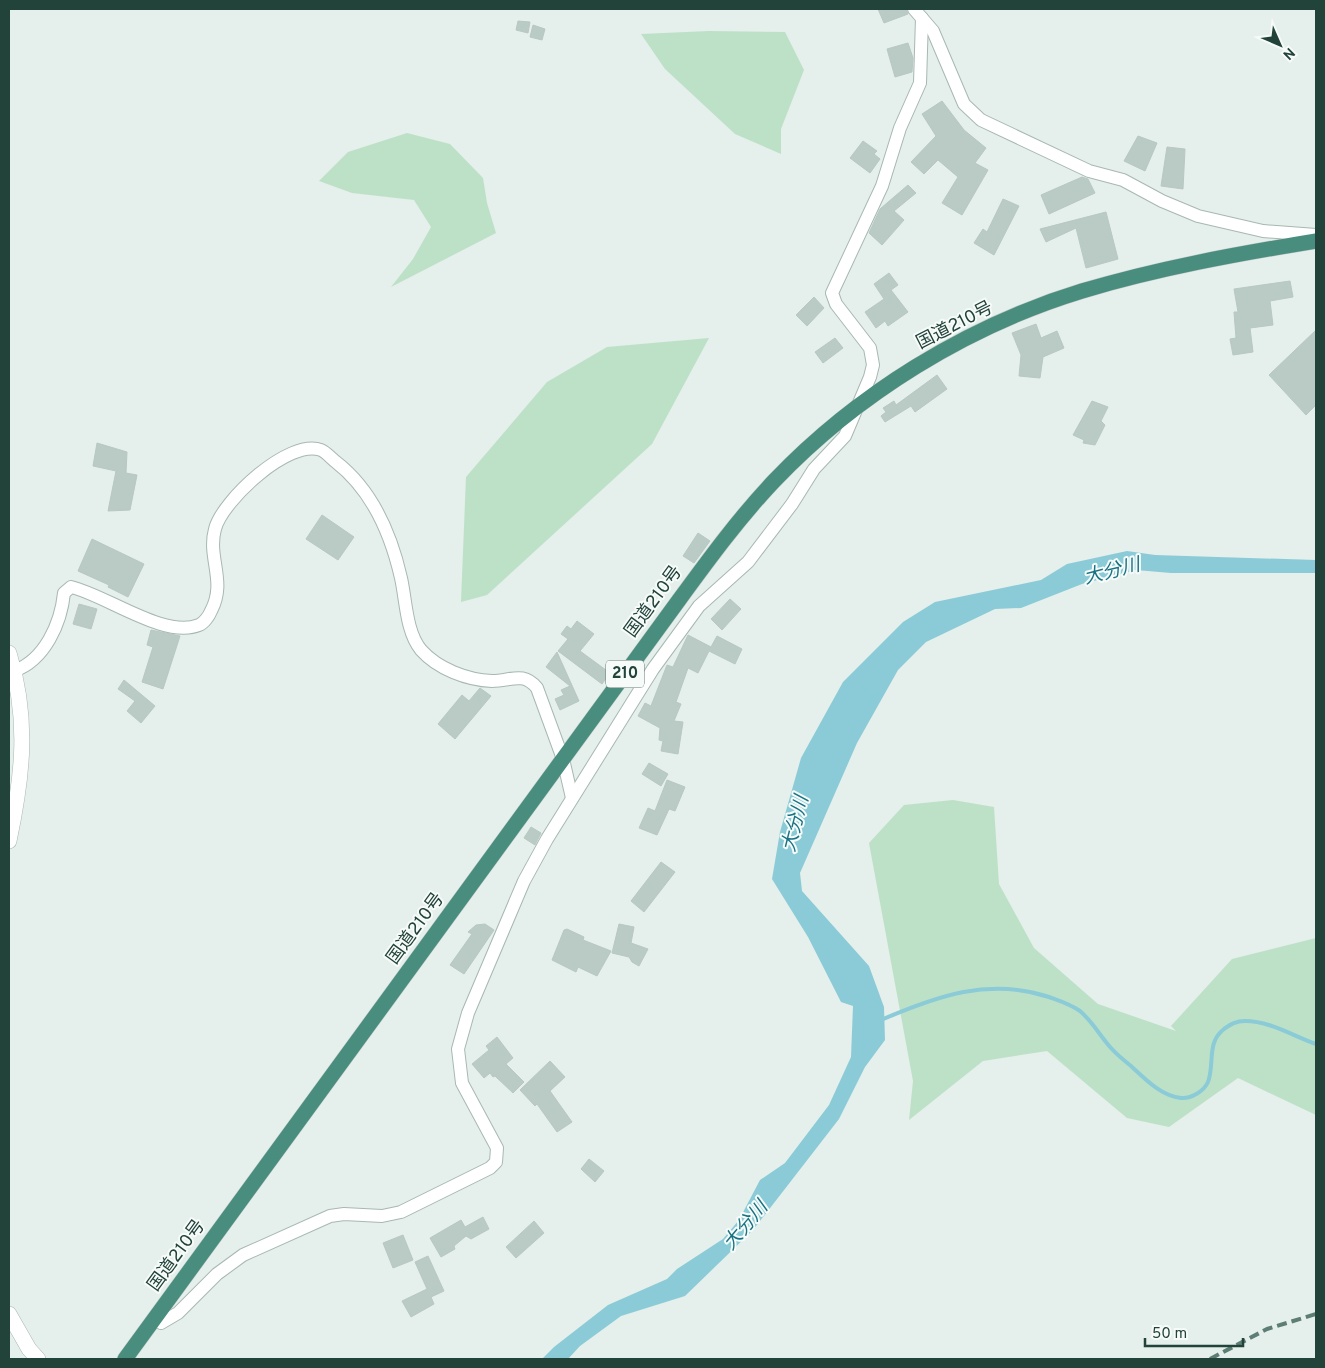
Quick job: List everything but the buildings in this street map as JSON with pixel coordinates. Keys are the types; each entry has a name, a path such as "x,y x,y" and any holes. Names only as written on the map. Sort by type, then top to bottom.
{"highway":[{"name":"国道210号","path":"125,1359 679,600 755,501 804,452 859,406 929,360 1034,308 1080,292 1149,273 1219,257 1316,241"}],"street":[{"path":"918,13 933,31 964,104 981,120 1089,172 1123,180 1162,201 1198,216 1256,230 1316,235"},
{"path":"154,1320 162,1323 173,1317 217,1274 250,1251 330,1216 344,1214 382,1216 401,1212 493,1165 497,1157 497,1148 467,1096 459,1074 457,1060 460,1038 468,1013 524,881 572,798 653,669 699,606 748,562 792,504 814,469 845,436 870,377 872,356 870,348 836,304 832,293 882,186 900,128 920,83 918,13"},
{"path":"14,672 33,659 52,636 62,609 64,593 71,587 159,624 189,628 201,624 210,613 218,589 214,530 223,512 273,463 292,452 306,449 321,450 350,473 373,503 387,534 401,576 412,634 422,651 438,665 464,675 488,681 517,677 530,680 538,688 563,759 572,798"},
{"path":"9,654 22,713 22,757 18,797 9,841"},
{"path":"9,1314 29,1349 38,1359"}],"green space":[{"path":"709,31 785,32 804,70 781,129 781,154 735,134 665,69 641,34"},
{"path":"407,133 450,144 483,178 487,203 496,233 391,287 413,259 431,227 414,200 352,193 319,181 348,152"},
{"path":"709,338 652,444 487,595 461,602 466,477 547,382 607,347"},
{"path":"953,800 994,807 999,884 1034,948 1098,1004 1176,1031 1171,1026 1232,959 1316,938 1316,1115 1238,1078 1169,1127 1127,1118 1047,1051 983,1061 909,1120 913,1081 869,843 904,805"}],"water":[{"name":"大分川","path":"1127,551 1155,555 1316,560 1316,573 1171,573 1136,570 1082,584 1021,608 995,609 926,642 898,670 857,743 800,873 802,891 869,966 884,1007 885,1040 865,1067 839,1119 753,1230 685,1296 621,1316 580,1346 568,1359 542,1359 554,1347 608,1305 667,1279 677,1269 723,1239 739,1220 760,1180 785,1163 829,1105 851,1057 853,1006 841,1002 808,937 772,879 780,832 801,758 843,682 903,622 935,602 1041,580 1067,564"}],"waterway":[{"path":"881,1020 922,1003 964,992 984,989 1027,991 1049,997 1080,1011 1113,1051 1160,1090 1174,1097 1181,1098 1193,1096 1206,1085 1210,1075 1215,1041 1224,1029 1234,1023 1245,1021 1263,1023 1316,1044"}],"railway":[{"path":"1210,1359 1267,1329 1316,1314"}]}
